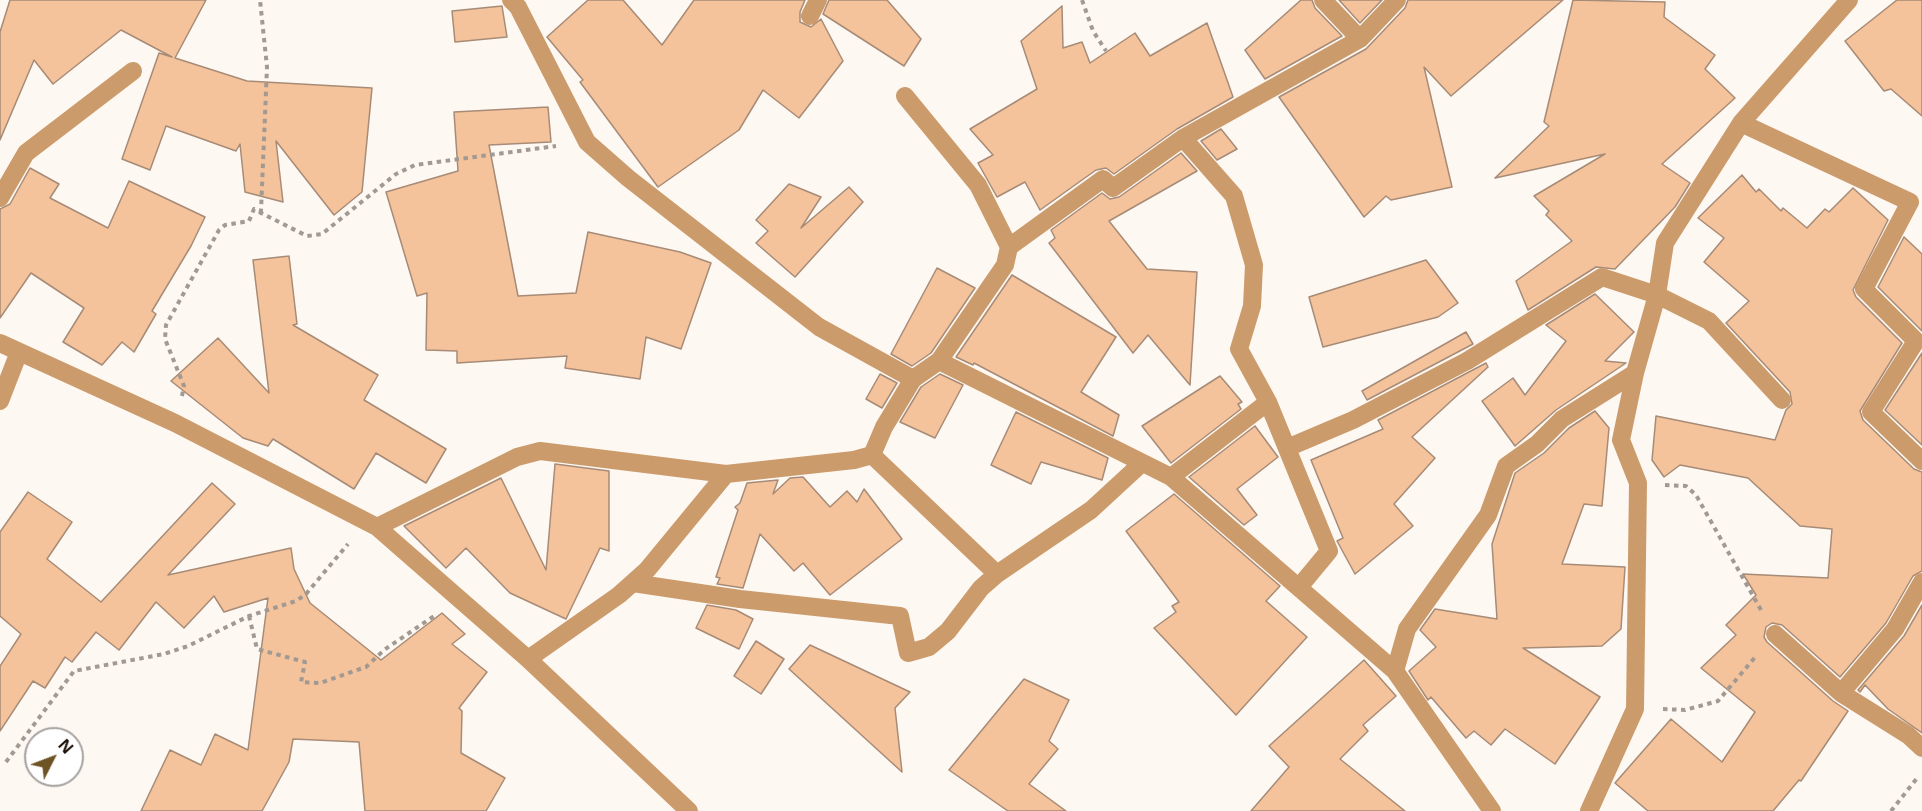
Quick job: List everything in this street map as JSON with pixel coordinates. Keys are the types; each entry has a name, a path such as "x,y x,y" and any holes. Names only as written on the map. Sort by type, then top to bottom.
{"street":[{"path":"511,0 518,7 587,142 628,178 819,327 913,379"},
{"path":"1323,0 1360,39"},
{"path":"1009,247 1103,179 1113,188 1183,138 1360,39 1397,0"},
{"path":"1589,811 1635,709 1638,483 1621,440 1635,373 1658,295 1665,243 1741,123 1849,0"},
{"path":"0,198 26,153 133,71"},
{"path":"872,455 884,427 913,379 939,361 1005,265 1009,247 978,185 905,96"},
{"path":"1741,123 1910,202 1863,289 1916,341 1871,411 1922,461"},
{"path":"1183,138 1233,196 1254,265 1252,306 1239,349 1268,402 1329,551 1300,586"},
{"path":"1287,448 1353,420 1467,361 1602,277 1658,295 1709,321 1782,400"},
{"path":"0,343 174,423 377,527 528,659 689,811"},
{"path":"0,401 19,352"},
{"path":"939,361 1171,477 1300,586 1395,671 1492,811"},
{"path":"1395,671 1407,629 1488,516 1506,466 1537,444 1562,418 1635,373"},
{"path":"1171,477 1268,402"},
{"path":"377,527 517,457 540,451 726,474 854,460 872,455"},
{"path":"872,455 997,574"},
{"path":"633,583 740,599 900,616 908,653 929,647 948,631 981,588 997,574 1091,510 1142,463"},
{"path":"528,659 633,583 647,570 726,474"},
{"path":"1841,693 1895,629 1922,582"},
{"path":"1775,634 1841,693 1908,735 1922,748"}],"path":[{"path":"254,209 261,211 263,202 267,67 260,0"},
{"path":"1082,0 1093,31 1106,51"},
{"path":"254,209 307,237 322,234 396,174 415,165 587,142"},
{"path":"174,423 184,387 165,339 166,325 219,230 225,225 249,221 254,209"},
{"path":"1635,709 1685,710 1718,701 1775,634 1696,495 1686,486 1638,483"},
{"path":"6,762 74,671 164,654 188,646 249,616 296,601 306,594 348,544 377,527"},
{"path":"249,616 257,649 304,662 301,682 320,683 366,667 384,650 459,598"},
{"path":"1891,811 1922,772"}],"building":[{"path":"10,0 206,0 175,58 247,81 372,88 362,192 334,215 276,141 283,202 245,192 240,144 236,151 166,126 150,170 122,159 159,53 172,57 121,30 53,84 34,60 0,140 0,32"},
{"path":"588,0 623,0 662,45 694,0 805,0 800,12 800,22 811,27 821,19 843,61 799,118 763,90 739,130 658,187 580,82 583,80 547,37"},
{"path":"829,0 887,0 921,39 904,66 823,14"},
{"path":"1301,0 1312,0 1315,8 1342,36 1265,79 1245,50"},
{"path":"1339,0 1382,0 1360,23"},
{"path":"1408,0 1563,0 1451,96 1424,67 1452,187 1391,200 1386,196 1364,217 1279,97 1366,49 1405,8"},
{"path":"1573,0 1665,2 1664,17 1715,55 1705,69 1735,98 1662,164 1690,183 1675,207 1615,269 1596,267 1528,310 1516,281 1572,241 1546,215 1549,211 1534,196 1605,154 1495,178 1549,126 1544,122"},
{"path":"1897,0 1922,0 1922,116 1891,89 1884,91 1845,41"},
{"path":"502,6 507,37 455,42 452,11"},
{"path":"1062,6 1063,48 1082,42 1090,63 1135,33 1150,56 1207,23 1233,97 1177,129 1114,174 1106,168 1096,170 1040,210 1025,182 997,197 978,163 993,155 970,129 1037,89 1021,41"},
{"path":"548,107 551,142 489,145 518,296 576,293 588,232 680,252 711,263 681,349 646,337 640,379 565,368 567,356 457,363 457,351 426,350 427,293 417,296 386,192 458,171 454,112"},
{"path":"1221,129 1237,149 1217,160 1201,141"},
{"path":"1181,153 1197,171 1109,221 1147,269 1197,272 1190,385 1148,335 1133,353 1049,243 1055,238 1051,230 1102,193 1110,199 1119,197"},
{"path":"30,168 59,184 50,198 108,228 129,181 205,217 191,246 152,311 156,314 134,352 122,342 102,365 63,342 84,308 31,273 0,318 0,209 10,204"},
{"path":"1742,175 1756,192 1759,189 1781,211 1783,208 1807,228 1825,209 1829,212 1853,188 1888,220 1853,290 1856,297 1902,343 1860,411 1863,420 1914,469 1922,472 1922,571 1913,576 1886,623 1840,677 1782,625 1772,623 1766,627 1764,637 1767,642 1833,701 1848,711 1801,781 1799,780 1773,811 1648,811 1615,783 1671,719 1722,762 1755,712 1701,668 1736,635 1726,625 1756,595 1743,574 1828,578 1832,529 1800,526 1748,478 1680,465 1664,477 1652,460 1656,416 1775,440 1786,410 1792,404 1790,392 1726,323 1749,301 1704,262 1724,238 1698,218"},
{"path":"789,184 821,197 801,228 849,187 863,202 795,277 756,243 768,231 756,220"},
{"path":"1904,237 1922,254 1922,331 1878,287"},
{"path":"289,256 297,324 293,325 378,375 364,400 446,449 426,483 376,453 354,489 273,439 268,446 243,438 171,381 218,338 269,393 253,260"},
{"path":"1426,260 1458,303 1438,317 1323,347 1309,297"},
{"path":"937,268 975,288 931,353 912,366 891,354"},
{"path":"1012,275 1116,337 1081,392 1119,415 1113,436 974,363 973,365 956,357"},
{"path":"1595,294 1634,332 1605,361 1626,363 1556,410 1515,446 1482,401 1513,378 1525,395 1566,341 1546,325"},
{"path":"1466,332 1473,344 1367,400 1362,391"},
{"path":"1922,353 1922,445 1885,410"},
{"path":"1486,363 1488,367 1412,437 1435,458 1394,504 1413,526 1355,574 1337,541 1343,538 1311,460 1383,429 1378,420"},
{"path":"880,374 897,383 882,408 866,399"},
{"path":"940,374 963,385 935,438 900,422 921,387"},
{"path":"1220,376 1242,402 1238,404 1241,409 1171,463 1142,426"},
{"path":"1595,411 1609,428 1602,506 1584,504 1562,564 1625,567 1621,629 1602,646 1523,648 1600,697 1555,764 1505,729 1491,745 1474,731 1466,738 1431,697 1428,700 1409,671 1436,647 1420,630 1435,609 1497,619 1492,544 1515,473 1544,453 1569,428"},
{"path":"1016,412 1108,458 1102,480 1041,462 1031,484 991,465"},
{"path":"1255,426 1278,457 1237,489 1257,515 1244,525 1189,477"},
{"path":"555,464 609,471 609,551 600,548 566,619 510,593 466,548 446,568 404,526 501,478 546,570"},
{"path":"803,477 830,507 847,491 857,502 864,489 902,539 830,595 803,563 794,571 760,534 743,588 717,584 720,578 716,577 738,510 735,507 740,503 747,483 778,480 773,494 790,478"},
{"path":"212,483 235,504 168,575 291,548 294,569 310,603 381,660 442,613 465,634 452,644 487,672 459,708 462,711 461,753 505,778 486,811 365,811 359,742 293,739 289,762 262,811 141,811 170,750 201,765 215,734 248,750 268,598 224,612 214,596 184,628 156,602 119,650 96,632 72,662 65,657 45,688 33,681 0,731 0,666 21,634 0,616 0,532 28,492 72,522 47,559 101,602"},
{"path":"1174,494 1280,586 1266,601 1307,637 1236,715 1154,628 1176,612 1172,606 1179,602 1126,531"},
{"path":"707,605 736,610 753,619 739,649 696,628"},
{"path":"1922,605 1922,733 1888,709 1865,685 1860,692 1858,690 1904,636"},
{"path":"756,641 784,659 761,694 734,676"},
{"path":"810,645 910,692 895,708 902,772 789,669"},
{"path":"1364,660 1396,696 1363,725 1368,731 1340,759 1405,811 1251,811 1289,767 1269,746"},
{"path":"1024,679 1069,700 1049,741 1058,749 1029,784 1066,811 1008,811 949,770"}]}
